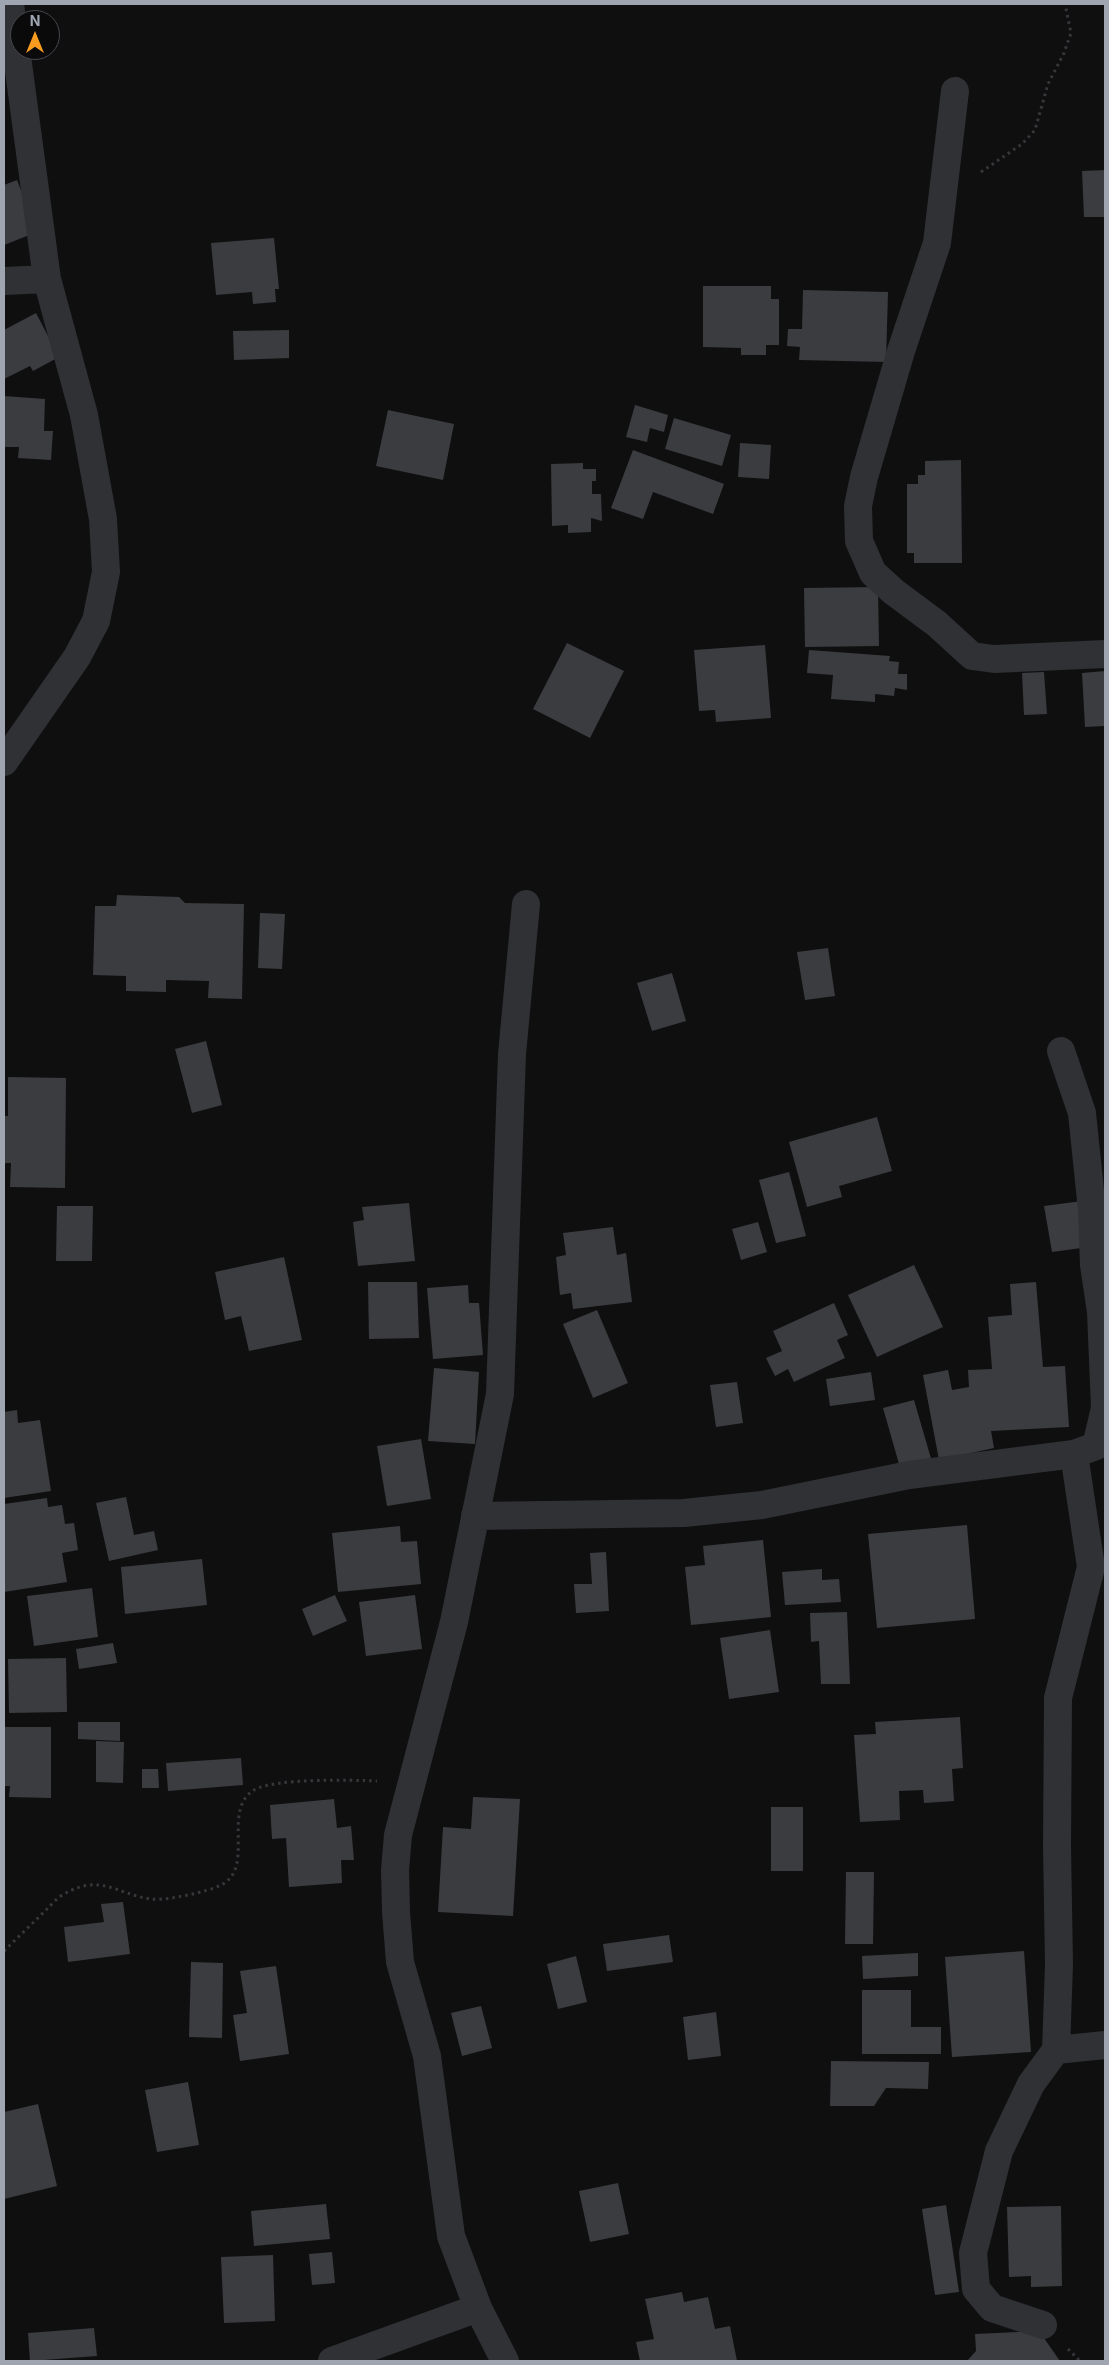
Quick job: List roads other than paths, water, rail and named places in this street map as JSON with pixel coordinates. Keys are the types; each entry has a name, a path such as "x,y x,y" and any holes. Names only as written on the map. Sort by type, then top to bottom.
{"street":[{"path":"4,762 77,657 96,621 106,572 103,519 84,415 47,279 10,4"},
{"path":"955,91 937,243 901,351 864,477 858,506 859,541 873,573 894,592 937,624 972,656 994,659 1105,654"},
{"path":"4,281 47,279"},
{"path":"505,2361 478,2308 450,2236 427,2056 400,1962 395,1870 398,1835 454,1622 500,1394 512,1054 526,904"},
{"path":"475,1516 684,1513 762,1505 909,1475 1074,1454 1096,1446 1105,1408 1101,1312 1094,1265 1092,1210 1082,1113 1061,1051"},
{"path":"1042,2325 992,2308 976,2289 973,2253 999,2151 1031,2084 1056,2050 1059,1964 1057,1847 1058,1698 1098,1570 1074,1454"},
{"path":"1056,2050 1105,2045"},
{"path":"332,2361 478,2308"}]}
